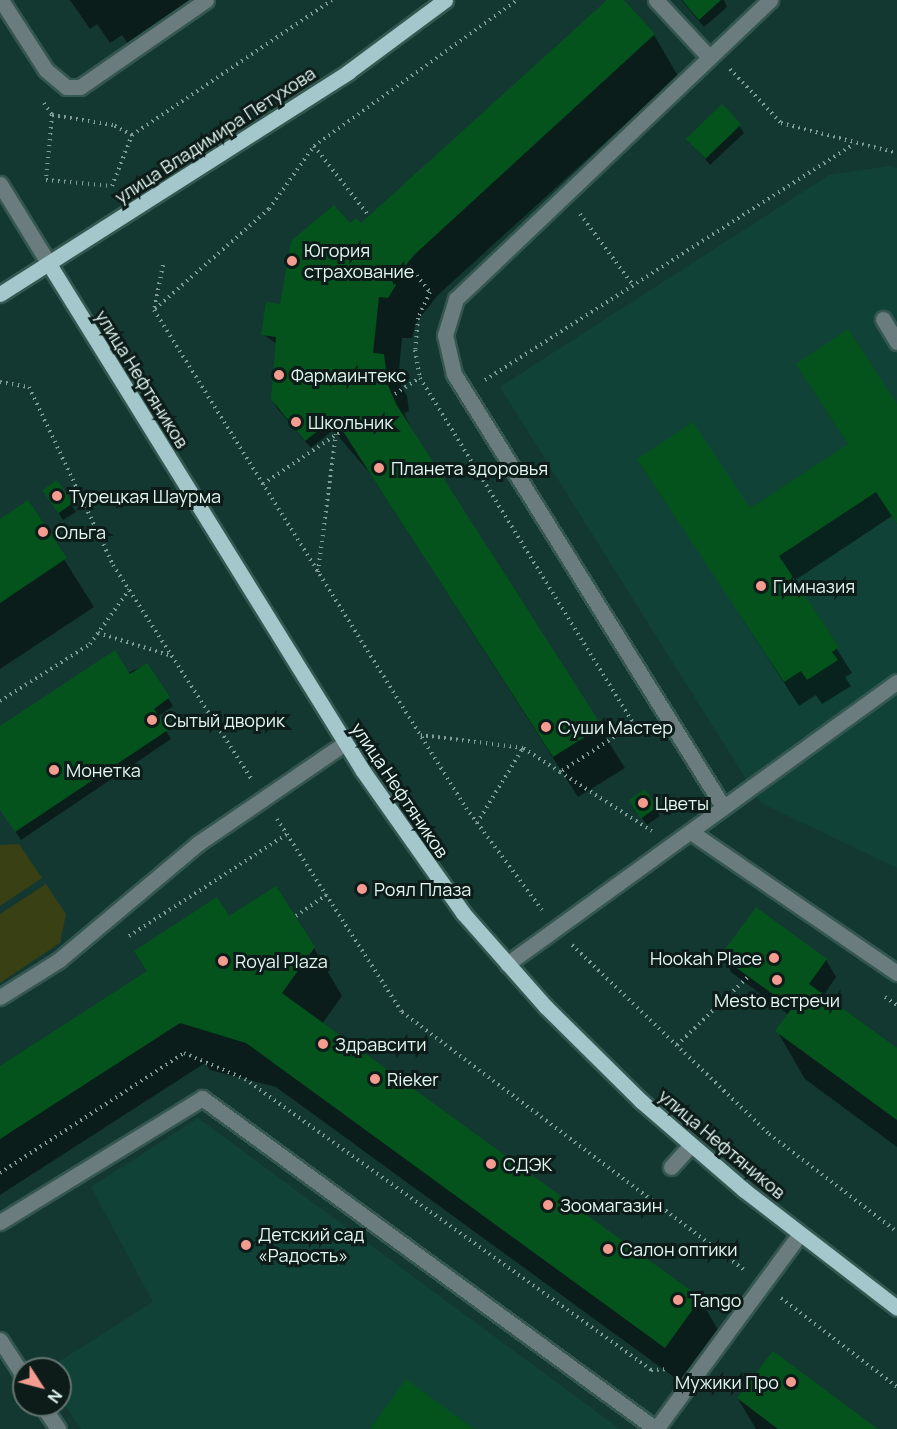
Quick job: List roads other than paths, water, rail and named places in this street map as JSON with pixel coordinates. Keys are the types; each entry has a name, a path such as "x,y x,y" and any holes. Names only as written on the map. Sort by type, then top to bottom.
{"main road":[{"name":"улица Владимира Петухова","path":"0,294 348,72 445,0"},
{"name":"улица Нефтяников","path":"49,264 345,743 434,874 507,964 592,1054 690,1146 799,1235 897,1308"}],"street":[{"path":"1,0 46,70 66,87 80,87 206,0"},
{"path":"656,0 712,54"},
{"path":"722,805 454,374 445,335 456,298 770,0"},
{"name":"улица Нефтяников","path":"0,184 49,264"},
{"path":"883,320 897,342"},
{"path":"507,964 691,832 722,805 897,682"},
{"path":"0,997 59,960 196,844 345,743"},
{"path":"691,832 897,973"},
{"path":"0,1222 202,1098 654,1428 799,1235"},
{"path":"671,1167 690,1146"},
{"path":"0,1340 12,1358"}],"place":[{"name":"Югория страхование","path":"292,261"},
{"name":"Фармаинтекс","path":"279,375"},
{"name":"Школьник","path":"296,422"},
{"name":"Планета здоровья","path":"379,468"},
{"name":"Турецкая Шаурма","path":"57,496"},
{"name":"Ольга","path":"43,532"},
{"name":"Гимназия","path":"761,586"},
{"name":"Сытый дворик","path":"152,720"},
{"name":"Суши Мастер","path":"546,727"},
{"name":"Монетка","path":"54,770"},
{"name":"Цветы","path":"643,803"},
{"name":"Роял Плаза","path":"362,889"},
{"name":"Hookah Place","path":"774,958"},
{"name":"Royal Plaza","path":"223,961"},
{"name":"Mesto встречи","path":"777,980"},
{"name":"Здравсити","path":"323,1044"},
{"name":"Rieker","path":"375,1079"},
{"name":"СДЭК","path":"491,1164"},
{"name":"Зоомагазин","path":"548,1205"},
{"name":"Детский сад «Радость»","path":"246,1245"},
{"name":"Салон оптики","path":"608,1249"},
{"name":"Tango","path":"678,1300"},
{"name":"Мужики Про","path":"791,1382"}]}
